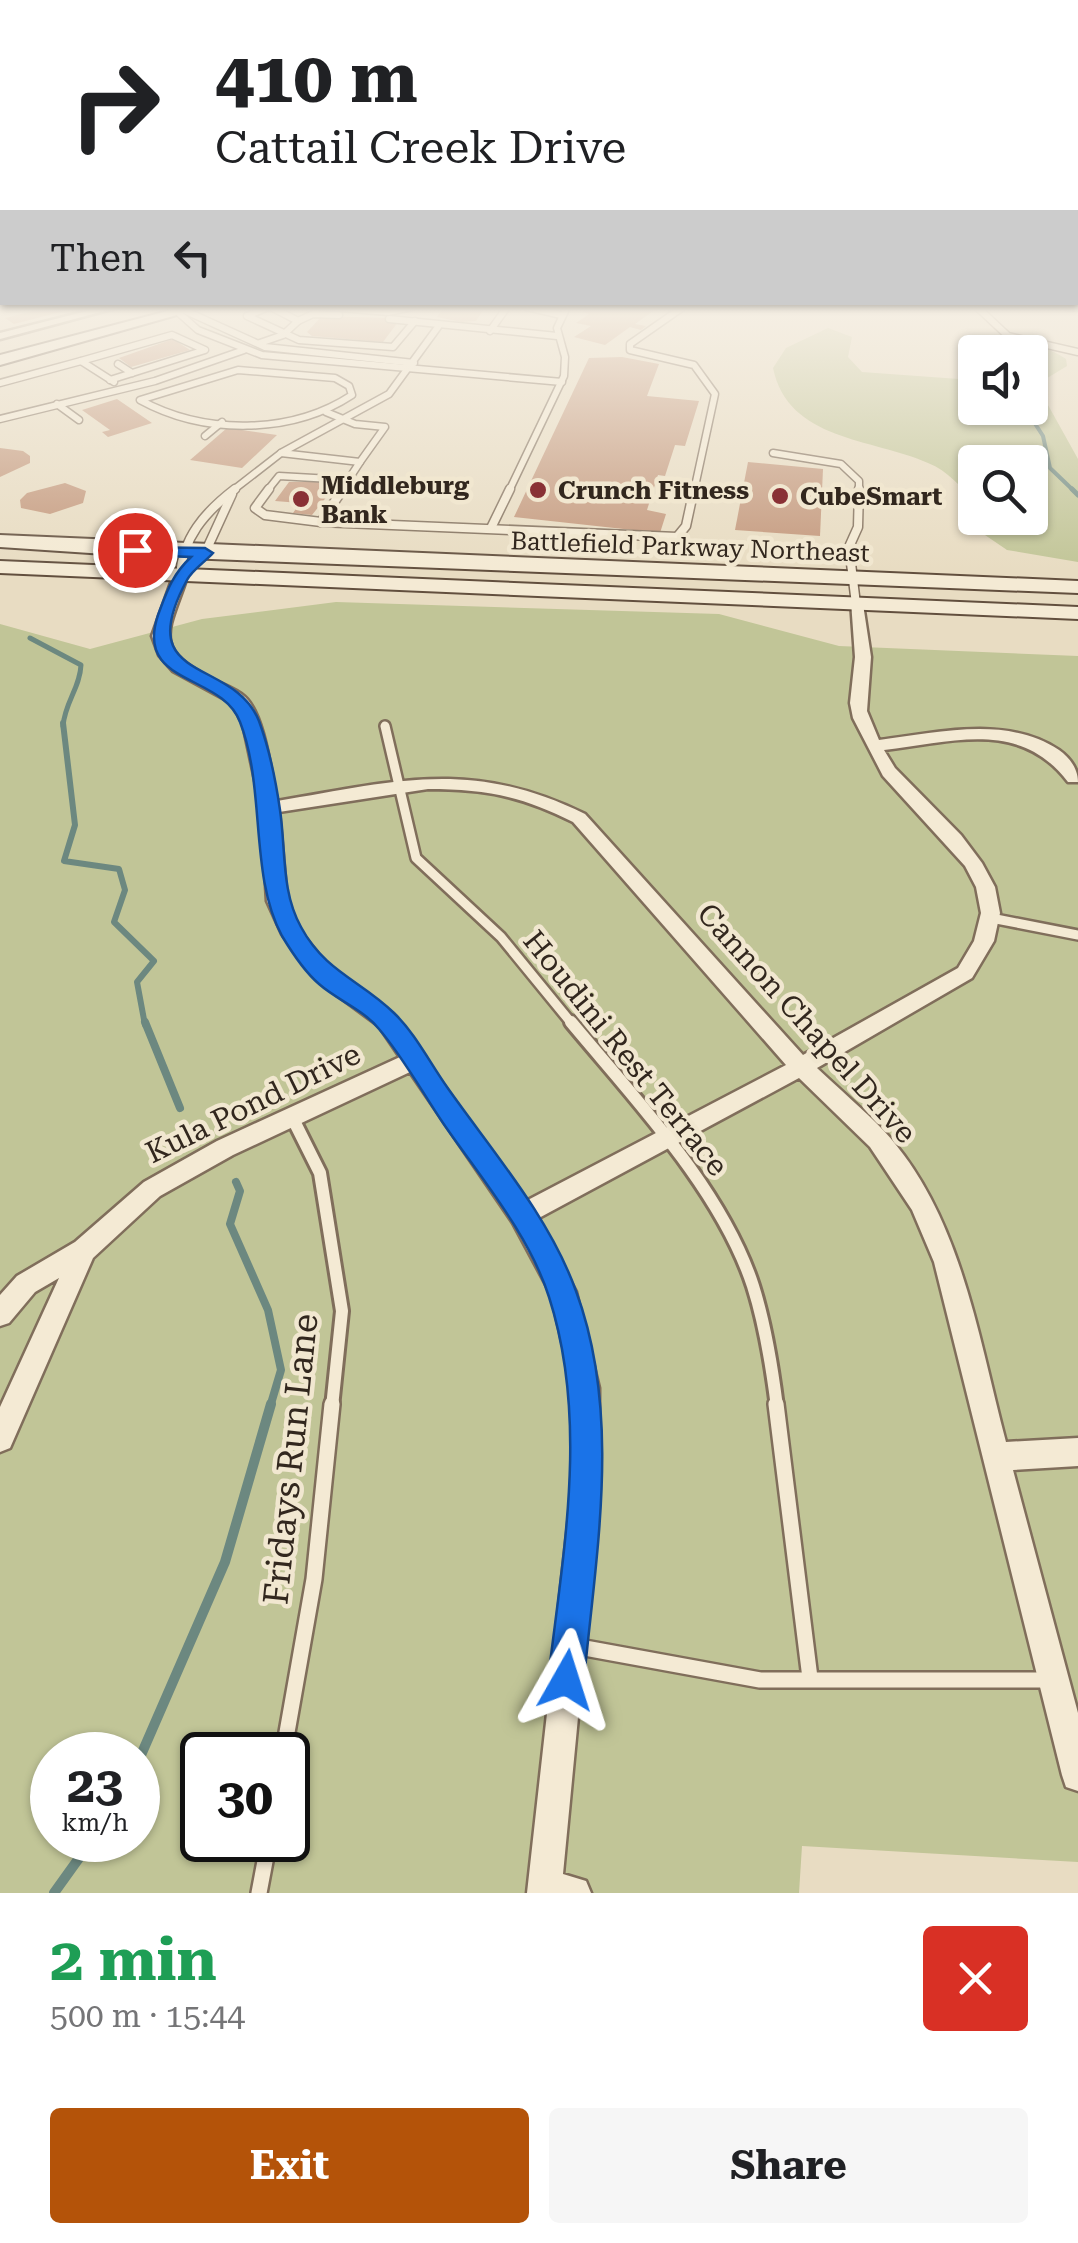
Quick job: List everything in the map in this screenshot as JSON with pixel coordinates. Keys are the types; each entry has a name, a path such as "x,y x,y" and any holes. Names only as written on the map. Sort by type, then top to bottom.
{"main road":[{"name":"Battlefield Parkway Northeast","path":"0,541 181,552 1078,587"},
{"name":"Battlefield Parkway Northeast","path":"0,567 1078,613"}],"street":[{"path":"180,577 160,636 167,656 179,668 239,700 251,724 270,808 278,901 292,934 325,976 386,1020 522,1215 562,1292 586,1388 585,1498 570,1645 555,1891"},
{"path":"522,1215 801,1066 966,972 984,950 991,918 982,874 966,850 886,769 859,714 864,661 856,604"},
{"path":"877,746 992,734 1022,738 1048,746 1063,759 1074,778"},
{"name":"Cannon Chapel Drive","path":"270,808 470,781 516,788 579,818 801,1066 878,1140 920,1204 946,1262 1078,1775"},
{"name":"Kula Pond Drive","path":"0,1314 26,1284 84,1250 152,1189 292,1117 412,1062"},
{"name":"Kula Pond Drive","path":"0,1438 84,1250"},
{"path":"996,1456 1078,1452"}],"lane":[{"path":"0,419 97,395"},
{"path":"134,395 164,415 275,426 326,412 351,395"},
{"path":"140,400 156,395"},
{"path":"180,577 181,552 209,510 281,452 387,395"},
{"path":"491,528 555,395"},
{"path":"349,480 279,476 255,508 258,512 321,522 663,540 683,534 715,395"},
{"path":"58,404 78,420"},
{"path":"321,522 385,427 326,412"},
{"path":"205,436 222,422"},
{"path":"281,452 360,462"},
{"path":"772,453 841,464 859,481 858,527 848,546 856,604"},
{"path":"180,577 205,553 232,493"},
{"name":"Houdini Rest Terrace","path":"385,726 416,858 479,912 667,1138 731,1235 752,1286 774,1376 810,1678"},
{"path":"991,918 1078,935"},
{"name":"Fridays Run Lane","path":"287,1732 314,1579 342,1311 320,1173 292,1117"},
{"path":"570,1645 760,1680 1054,1680"},
{"path":"260,1893 265,1862"}],"green space":[{"path":"785,395 958,395 958,425 1048,425 1048,405 1078,459 1078,562 1007,550 985,535 1048,535 1048,445 958,445 958,484 935,466 814,424"},
{"path":"336,602 719,614 839,646 1078,656 1078,1862 802,1846 799,1893 0,1893 0,624 90,649 202,619"}],"building":[{"path":"571,395 647,395 699,401 685,446 675,445 665,476 658,475 647,510 666,514 660,533 514,517"},
{"path":"117,399 152,423 108,437 102,432 110,430 82,410"},
{"path":"227,428 277,435 242,468 190,460"},
{"path":"0,448 23,451 30,456 30,463 0,477"},
{"path":"748,462 823,469 820,536 735,530"},
{"name":"Middleburg Bank","path":"289,482 319,482 332,490 312,515 293,513 300,503 275,501"},
{"path":"65,483 86,491 83,503 50,514 21,508 20,500 27,493"}],"waterway":[{"path":"1036,425 1043,436 1050,468 1074,491"},
{"path":"1074,491 1078,495"},
{"path":"30,638 81,665 63,725"},
{"path":"63,725 75,825 64,861 119,869 125,890 114,922 154,961 137,982 145,1025"},
{"path":"145,1022 180,1108"},
{"path":"236,1182 240,1191 230,1224 268,1310 281,1370 270,1407"},
{"path":"151,1732 225,1562 271,1404"},
{"path":"54,1893 76,1862"}],"place":[{"name":"Crunch Fitness","path":"538,490"},
{"name":"CubeSmart","path":"780,496"},
{"name":"Middleburg Bank","path":"301,499"}],"route":[{"path":"135,550 205,553 180,577 160,636 167,656 179,668 239,700 251,724 270,808 278,901 292,934 325,976 386,1020 522,1215 562,1292 586,1388 585,1498 566,1680"}]}
